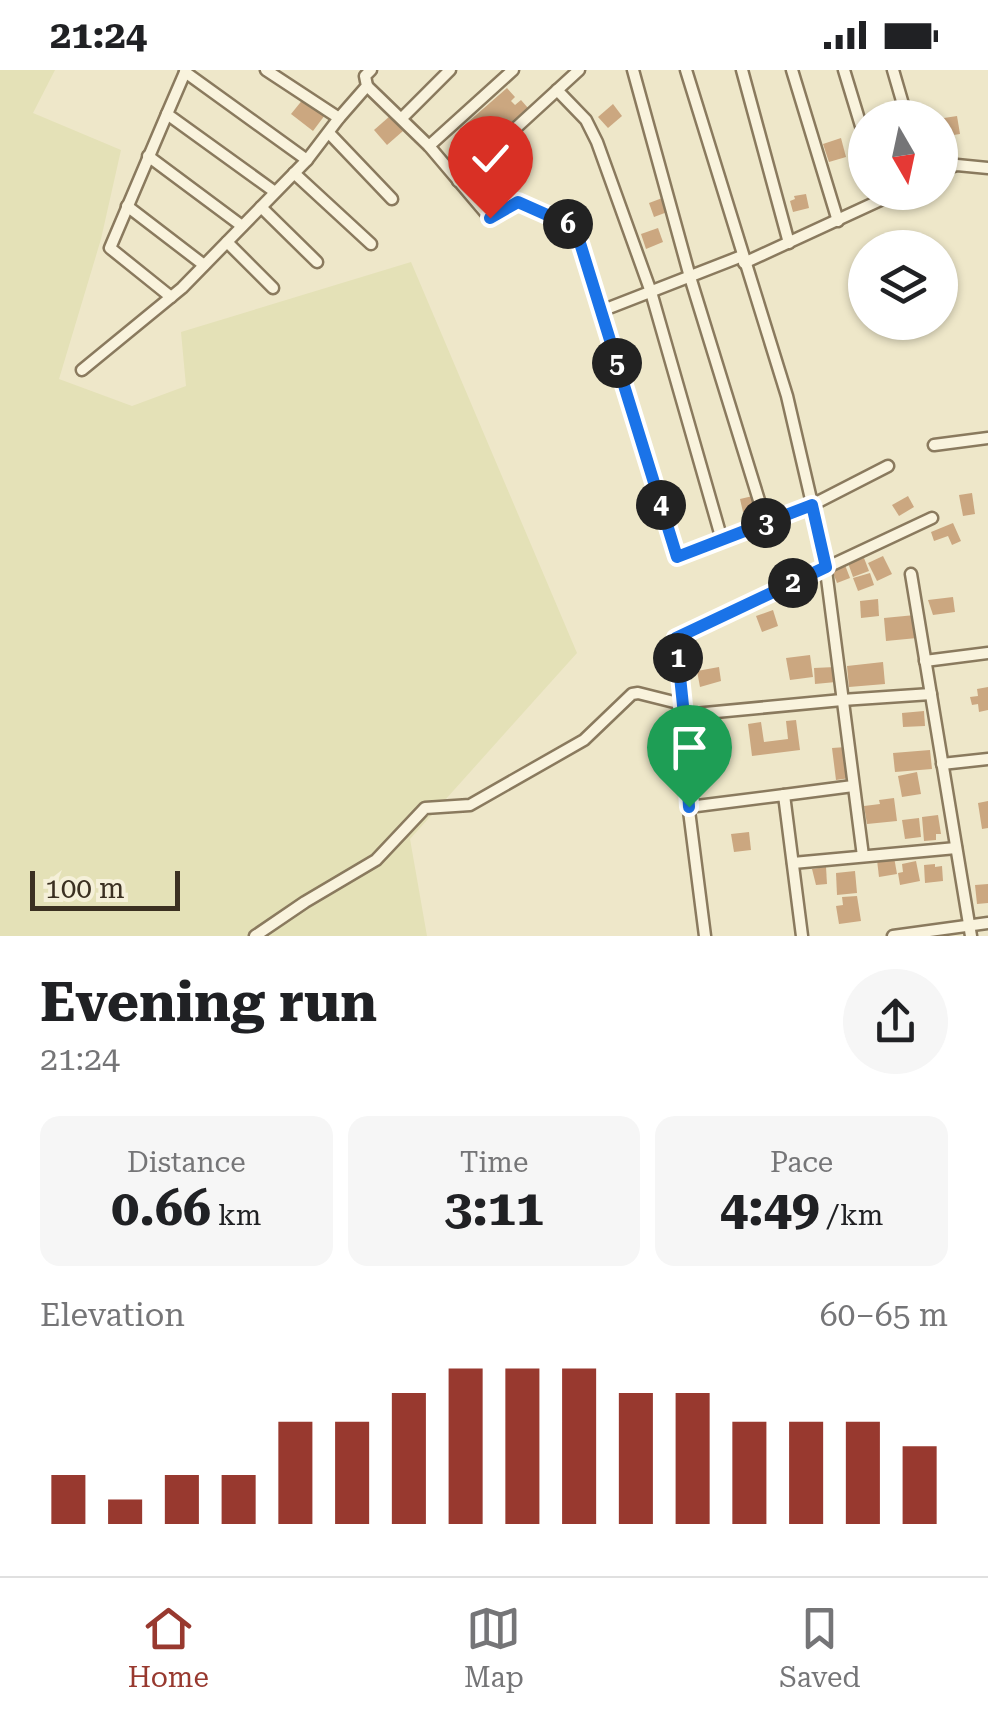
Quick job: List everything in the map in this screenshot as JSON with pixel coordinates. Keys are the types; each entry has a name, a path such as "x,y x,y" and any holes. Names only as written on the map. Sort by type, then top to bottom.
{"street":[{"path":"266,70 338,118"},
{"path":"371,70 365,76 367,86 429,146 490,218 518,202 575,228 677,557 812,505 888,466"},
{"path":"402,118 450,70"},
{"path":"429,146 513,70"},
{"path":"458,181 579,70"},
{"path":"633,70 690,277 766,523"},
{"path":"686,70 786,396 826,567 863,856"},
{"path":"742,70 789,243"},
{"path":"792,70 838,221"},
{"path":"844,70 853,100"},
{"path":"893,70 901,100"},
{"path":"170,297 110,248 186,71 307,160"},
{"path":"82,370 170,297 261,208 307,160 367,86"},
{"path":"557,90 592,131 651,292 722,540"},
{"path":"167,114 276,192"},
{"path":"328,133 392,199"},
{"path":"148,156 242,226"},
{"path":"958,164 988,168"},
{"path":"294,172 370,244"},
{"path":"127,206 204,264"},
{"path":"261,208 317,262"},
{"path":"601,312 789,243 858,210"},
{"path":"226,242 272,288"},
{"path":"934,445 988,438"},
{"path":"705,936 689,807 676,638 932,518"},
{"path":"911,574 970,931"},
{"path":"925,660 988,653"},
{"path":"255,936 376,860 425,808 469,806 584,740 632,694 683,709 931,694"},
{"path":"942,764 988,759"},
{"path":"689,807 854,786"},
{"path":"784,795 802,936"},
{"path":"793,863 956,848"},
{"path":"892,936 970,931 988,923"}],"shaded area":[{"path":"0,70 55,70 33,113 121,150 101,239 59,379 132,406 186,386 181,332 411,262 577,653 410,839 427,936 0,936"}],"building":[{"path":"507,88 515,97 511,101 515,105 521,100 528,108 480,151 460,129"},
{"path":"304,98 325,115 313,131 291,114"},
{"path":"613,104 622,116 608,128 598,117"},
{"path":"390,116 403,131 387,145 374,130"},
{"path":"841,138 846,157 829,162 823,144"},
{"path":"806,194 809,208 793,212 790,201"},
{"path":"665,197 670,211 654,217 649,203"},
{"path":"658,228 663,242 646,249 641,234"},
{"path":"972,493 975,514 963,516 959,495"},
{"path":"757,495 760,508 743,512 740,499"},
{"path":"908,496 914,507 899,516 892,505"},
{"path":"953,523 961,541 952,545 948,536 934,541 931,532"},
{"path":"883,556 892,574 877,581 868,563"},
{"path":"864,558 869,571 853,577 848,563"},
{"path":"845,565 850,578 837,583 832,570"},
{"path":"870,573 874,585 858,591 853,578"},
{"path":"805,588 809,603 793,608 789,593"},
{"path":"953,597 955,612 933,615 928,600"},
{"path":"878,599 879,616 861,618 860,601"},
{"path":"773,610 778,626 762,632 756,616"},
{"path":"915,615 917,638 886,641 884,618"},
{"path":"810,655 813,677 790,680 786,658"},
{"path":"883,662 885,684 849,687 847,666"},
{"path":"719,667 721,681 700,687 697,671"},
{"path":"835,667 836,682 815,684 814,668"},
{"path":"988,687 988,710 979,712 978,704 972,705 970,697 978,696 977,689"},
{"path":"924,711 925,726 903,727 902,713"},
{"path":"796,720 800,750 752,756 748,724 761,722 764,742 788,739 786,721"},
{"path":"706,726 709,747 692,749 690,728"},
{"path":"846,747 850,778 836,780 832,748"},
{"path":"930,750 932,769 895,772 893,753"},
{"path":"917,772 921,794 902,797 898,776"},
{"path":"894,798 897,821 867,824 864,806"},
{"path":"988,801 988,828 982,829 978,803"},
{"path":"938,815 941,834 936,834 936,840 924,841 922,817"},
{"path":"919,818 921,837 905,839 902,820"},
{"path":"749,832 751,850 734,852 731,834"},
{"path":"894,857 897,874 879,877 877,860"},
{"path":"916,861 920,881 900,885 898,873 903,872 902,864"},
{"path":"924,865 942,866 943,881 925,883"},
{"path":"826,867 827,884 816,885 812,869"},
{"path":"855,871 857,893 837,895 836,873"},
{"path":"988,884 988,903 977,904 975,885"},
{"path":"857,896 861,921 839,924 836,906 843,905 842,897"}],"route":[{"path":"490,218 518,202 576,230 677,557 812,505 826,567 676,638 689,807"}]}
